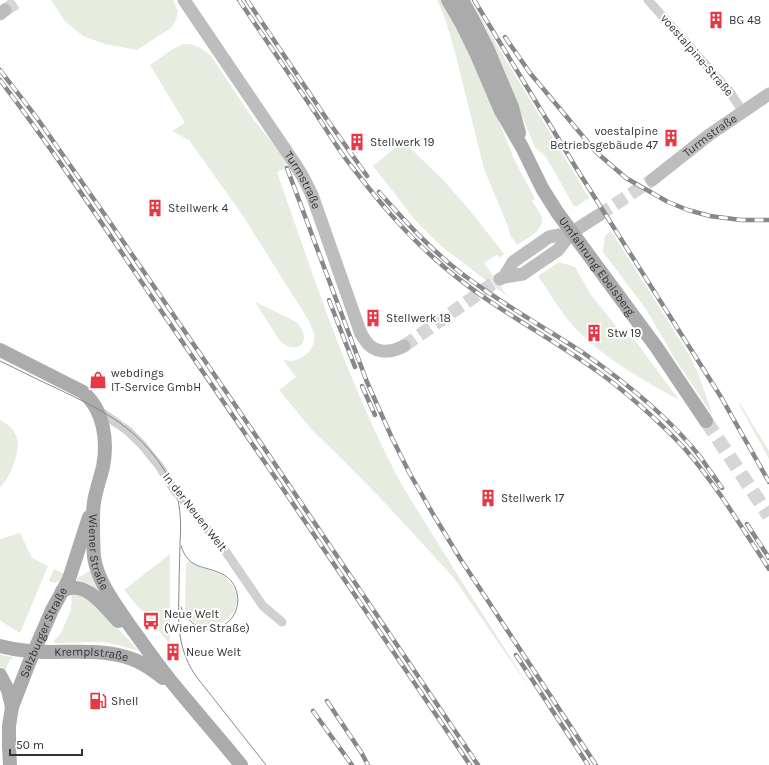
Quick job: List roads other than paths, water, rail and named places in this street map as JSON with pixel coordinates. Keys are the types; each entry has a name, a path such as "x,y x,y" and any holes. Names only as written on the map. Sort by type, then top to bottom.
{"main road":[{"name":"Turmstraße","path":"184,0 303,177 312,195 361,334 365,341 369,346 376,350 382,351 398,349 404,346"},
{"name":"Umfahrung Ebelsberg","path":"448,0 462,24 501,111 522,147 542,188 571,233 657,348 706,421"},
{"name":"Umfahrung Ebelsberg","path":"462,0 488,50 512,106 522,147"},
{"name":"Turmstraße","path":"652,180 709,135 769,94"},
{"path":"501,279 514,262 549,237 571,233 599,215"},
{"name":"Wiener Straße","path":"0,350 82,392 89,397 98,410 105,442 103,466 94,503 93,546 94,557 99,575 106,590 147,649 175,686 241,765"},
{"name":"Salzburger Straße","path":"10,765 9,733 12,707 52,610 69,579 94,503"},
{"path":"62,591 73,587 82,589 94,595 147,649"},
{"name":"Kremplstraße","path":"0,646 19,650 48,652 98,652 125,657 142,663 175,686"},
{"path":"0,675 8,690 12,707"}],"street":[{"name":"voestalpine-Straße","path":"648,0 730,92 743,112"},
{"name":"In der Neuen Welt","path":"98,410 128,431 151,455 175,491 188,504 226,552 263,606 282,622"}],"tunnel":[{"path":"5,10 20,0"},
{"path":"599,215 652,180"},
{"path":"404,346 498,280"},
{"path":"706,421 769,516"}],"tram line":[{"path":"0,361 88,404 114,419 137,437 159,462 175,490 180,511 179,623 180,638 185,655 196,676 266,765"},
{"path":"181,546 184,554 193,563 227,577 236,589 238,599 235,613 231,619 220,627 211,629 205,629 195,625 187,617 181,607"}],"railway":[{"path":"239,0 342,154 401,226 423,248 476,292 590,366 641,406 685,449 697,463 769,569"},
{"path":"247,0 326,118 367,176"},
{"path":"474,0 578,171 721,397 769,482"},
{"path":"505,37 530,73 596,152 626,178 668,202 688,210 710,216 741,220 769,220"},
{"path":"0,70 37,118 107,218 478,765"},
{"path":"0,80 91,207 470,765"},
{"path":"287,168 367,382 410,474 461,560 596,765"},
{"path":"379,192 428,244 475,284 582,352 646,401 689,443 722,488"},
{"path":"329,300 355,367"},
{"path":"362,386 375,415"},
{"path":"747,524 769,558"},
{"path":"516,655 588,765"},
{"path":"327,701 368,765"},
{"path":"313,711 352,765"}],"place":[{"name":"BG 48","path":"716,20"},
{"name":"voestalpine Betriebsgebäude 47","path":"671,138"},
{"name":"Stellwerk 19","path":"357,142"},
{"name":"Stellwerk 4","path":"155,208"},
{"name":"Stellwerk 18","path":"373,318"},
{"name":"Stw 19","path":"594,333"},
{"name":"webdings IT-Service GmbH","path":"98,380"},
{"name":"Stellwerk 17","path":"488,498"},
{"name":"Neue Welt (Wiener Straße)","path":"151,621"},
{"name":"Neue Welt","path":"173,652"},
{"name":"Shell","path":"98,701"}]}
